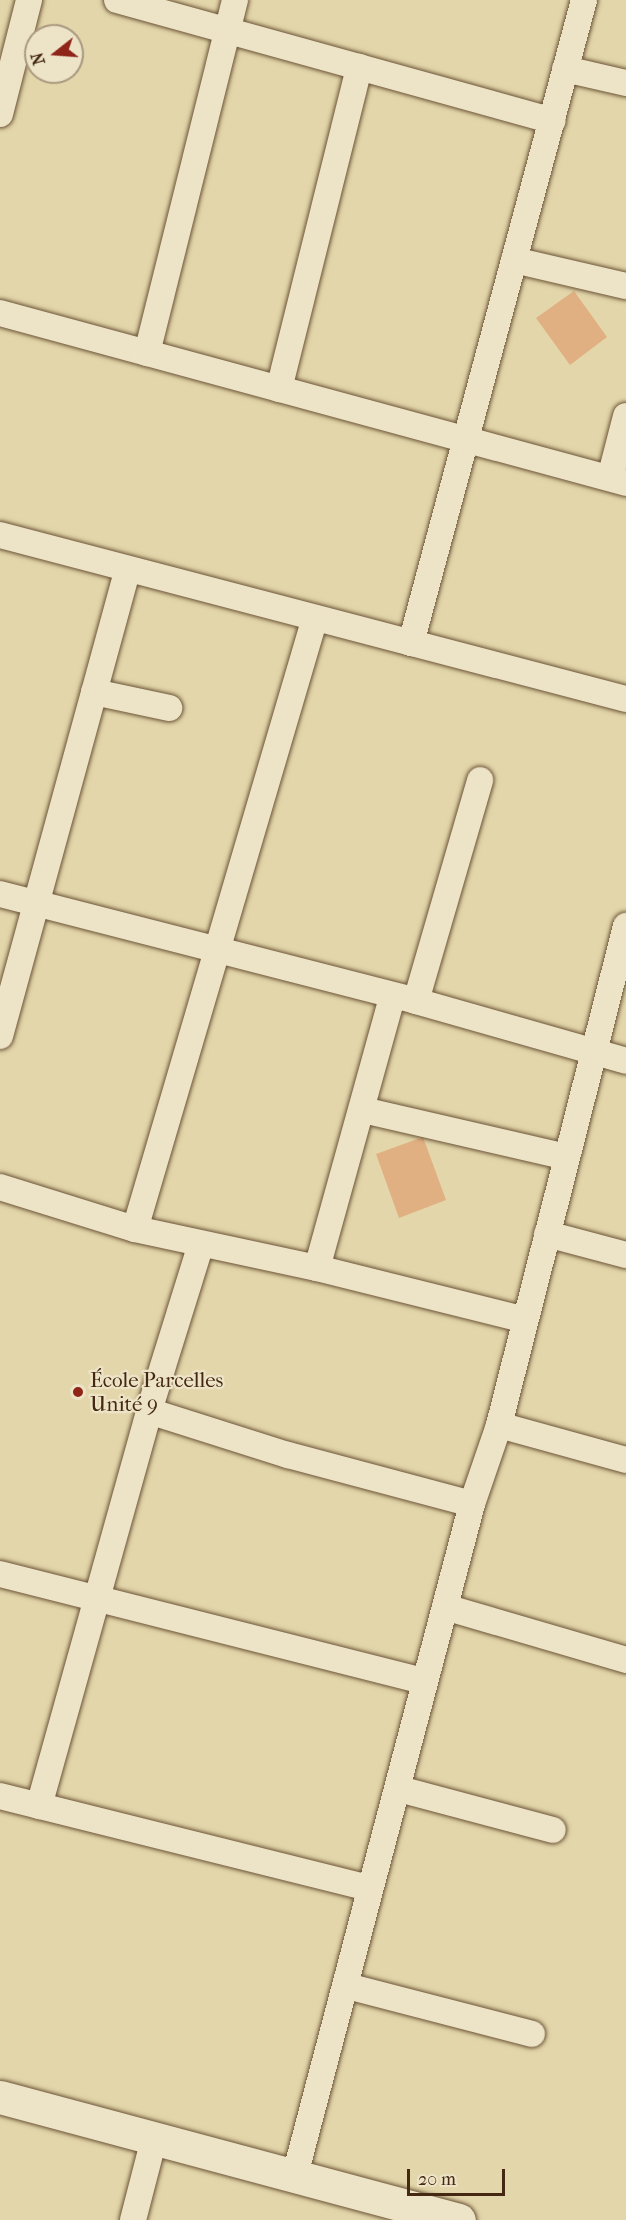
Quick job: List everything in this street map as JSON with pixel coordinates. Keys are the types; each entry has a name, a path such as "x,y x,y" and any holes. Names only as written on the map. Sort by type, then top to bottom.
{"street":[{"path":"0,114 29,0"},
{"path":"117,0 552,121"},
{"path":"147,353 236,0"},
{"path":"411,643 584,0"},
{"path":"279,389 359,67"},
{"path":"565,69 626,83"},
{"path":"514,260 626,286"},
{"path":"0,313 618,480 626,416"},
{"path":"0,536 626,699"},
{"path":"0,1036 128,569"},
{"path":"135,1228 220,952 315,618"},
{"path":"94,692 169,708"},
{"path":"317,1268 363,1110 480,780"},
{"path":"0,894 404,999 626,1061"},
{"path":"295,2175 347,1986 369,1888 399,1788 424,1681 472,1504 499,1425 626,926"},
{"path":"363,1110 567,1157"},
{"path":"0,1187 135,1228 317,1268 525,1320"},
{"path":"547,1234 626,1255"},
{"path":"39,1806 149,1411 201,1244"},
{"path":"149,1411 288,1455 472,1504"},
{"path":"499,1425 626,1460"},
{"path":"0,1574 424,1681"},
{"path":"445,1606 626,1660"},
{"path":"399,1788 553,1830"},
{"path":"0,1796 369,1888"},
{"path":"347,1986 532,2034"},
{"path":"0,2097 295,2175 441,2218"},
{"path":"133,2220 154,2139"}],"building":[{"path":"574,291 607,337 570,365 536,318"},
{"path":"423,1137 446,1200 399,1218 376,1154"}],"place":[{"name":"École Parcelles Unité 9","path":"78,1392"}]}
